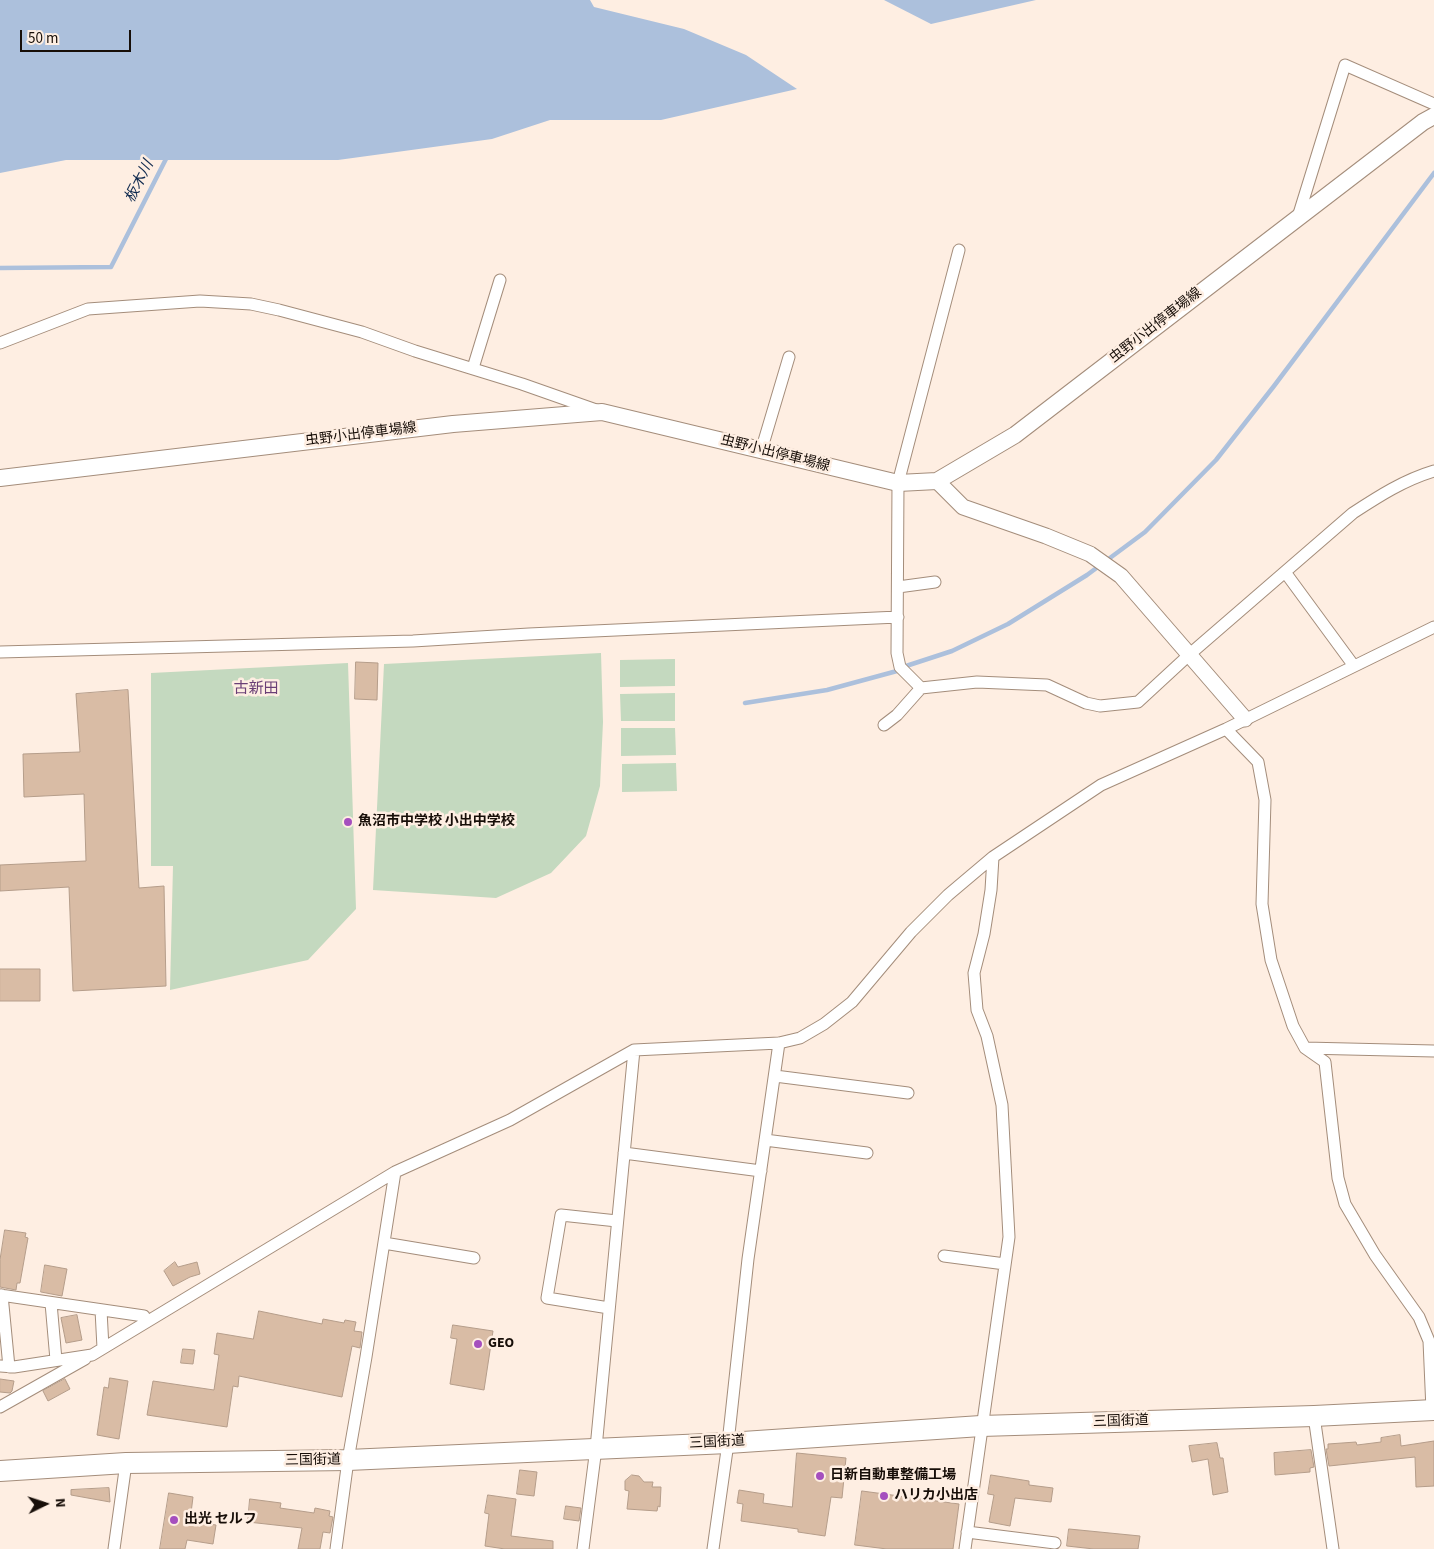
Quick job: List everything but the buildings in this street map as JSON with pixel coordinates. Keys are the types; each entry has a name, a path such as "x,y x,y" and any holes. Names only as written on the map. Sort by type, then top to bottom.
{"highway":[{"name":"三国街道","path":"0,1471 126,1463 348,1460 728,1443 982,1426 1314,1416 1433,1410"}],"main road":[{"name":"虫野小出停車場線","path":"0,478 454,424 602,412 898,483 937,481 1015,434 1423,122 1434,116"}],"street":[{"path":"1298,217 1345,65 1434,104"},
{"path":"921,688 900,667 897,653 898,483 960,250"},
{"path":"473,368 500,280"},
{"path":"0,342 88,309 200,301 251,304 362,332 602,412"},
{"path":"761,450 789,357"},
{"path":"884,725 897,715 921,688 977,682 1047,685 1086,703 1100,706 1138,702 1190,654 1353,513 1378,496 1416,477 1434,471"},
{"path":"937,481 963,508 1046,536 1095,557 1112,569 1121,576 1245,719"},
{"path":"1285,572 1354,666"},
{"path":"898,587 935,582"},
{"path":"0,652 413,641 898,617"},
{"path":"0,1407 103,1348 395,1172 510,1120 634,1050 780,1043 800,1038 824,1024 852,1002 911,932 948,895 993,857 1101,785 1226,729 1434,627"},
{"path":"1226,729 1258,762 1265,800 1262,904 1271,960 1293,1026 1305,1048 1325,1062 1338,1178 1345,1204 1376,1256 1419,1317 1429,1341 1433,1410"},
{"path":"965,1549 1008,1237 1002,1105 987,1036 977,1010 974,973 984,934 991,890 993,857"},
{"path":"713,1549 728,1443 748,1259 780,1043"},
{"path":"1305,1048 1434,1051"},
{"path":"583,1549 596,1448 634,1050"},
{"path":"774,1076 908,1093"},
{"path":"765,1140 867,1153"},
{"path":"624,1153 761,1171"},
{"path":"336,1549 348,1460 395,1172"},
{"path":"609,1308 547,1298 560,1215 618,1222"},
{"path":"384,1243 474,1258"},
{"path":"944,1256 1005,1264"},
{"path":"92,1354 5,1367 1,1295 144,1316"},
{"path":"51,1302 56,1360"},
{"path":"101,1310 103,1348"},
{"path":"1314,1416 1333,1549"},
{"path":"114,1549 126,1463"},
{"path":"968,1532 1055,1543"}],"green space":[{"path":"601,653 603,722 600,786 586,836 551,873 496,898 373,890 384,664"},
{"path":"675,659 675,686 620,687 620,660"},
{"path":"348,663 356,909 308,960 170,990 173,866 151,866 151,673"},
{"path":"675,693 675,721 621,721 620,694"},
{"path":"621,728 675,728 676,755 621,756"},
{"path":"676,763 677,791 622,792 622,764"}],"water":[{"path":"0,0 590,0 594,7 684,29 746,55 797,89 661,120 550,120 492,139 338,160 66,160 0,173"},
{"path":"884,0 1036,0 931,24"}],"waterway":[{"name":"板木川","path":"0,268 111,267 168,155"},
{"path":"745,703 827,690 897,671 903,667 952,651 1008,624 1087,575 1145,532 1216,460 1434,173"}],"place":[{"name":"魚沼市中学校 小出中学校","path":"348,822"},
{"name":"GEO","path":"478,1344"},
{"name":"日新自動車整備工場","path":"820,1476"},
{"name":"ハリカ小出店","path":"884,1496"},
{"name":"出光 セルフ","path":"174,1520"}],"district":[{"name":"古新田","path":"256,690"}]}
